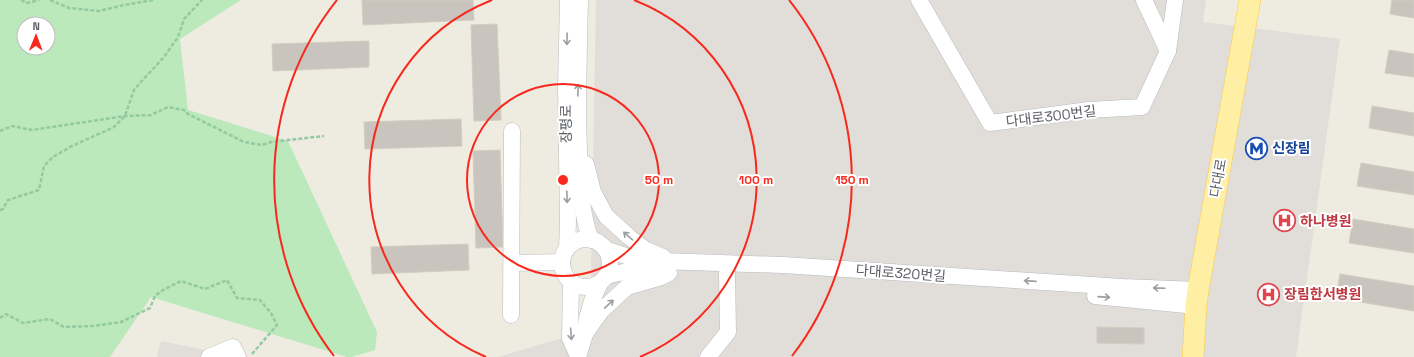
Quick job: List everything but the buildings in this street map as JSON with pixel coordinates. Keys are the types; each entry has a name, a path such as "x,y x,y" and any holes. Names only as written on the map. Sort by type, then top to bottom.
{"main road":[{"name":"다대로","path":"1192,357 1197,298 1250,0"}],"street":[{"name":"장평로","path":"564,256 568,222 566,87 568,0"},
{"name":"장평로","path":"580,0 578,118 581,195 587,228 591,240"},
{"name":"다대로300번길","path":"919,0 990,123 1089,110 1142,107 1168,51 1175,0"},
{"path":"1144,0 1168,51"},
{"path":"511,315 512,131"},
{"path":"579,150 586,164 593,192 606,216 646,250 674,266 661,277 627,287 602,310 585,334"},
{"path":"577,357 585,334 587,318 592,301 602,280 608,272 610,264 609,256 599,243 583,239 576,241 564,256 564,274 568,280 581,287 589,287 602,280"},
{"name":"다대로320번길","path":"605,249 632,258 674,266 727,273 1116,297 1197,298"},
{"path":"512,263 564,256"},
{"name":"다대로320번길","path":"602,280 617,272 674,266 776,265 1122,286 1197,298"},
{"path":"708,357 728,332 727,273"},
{"path":"571,282 570,338 577,357"},
{"path":"209,357 232,346 238,357"}],"path":[{"path":"21,0 27,3 39,0"},
{"path":"50,0 69,8 99,11 153,0"},
{"path":"0,210 8,200 39,190 44,166 53,157 70,147 114,128 125,116 134,90 164,58 178,37 184,19 202,0"},
{"path":"0,131 12,126 32,130 125,116 150,115 168,107 184,110 188,114 244,142 262,145 271,142 324,136"},
{"path":"0,318 6,314 23,323 50,319 64,327 93,326 120,322 150,308 155,296 181,281 205,289 227,280 237,298 260,300 271,313 277,325 250,357"}],"shaded area":[{"path":"596,0 1206,0 1203,22 1340,39 1296,357 498,357 590,330"},
{"path":"161,341 239,357 157,357"}],"green space":[{"path":"0,0 241,0 180,39 188,110 288,141 377,332 375,350 352,357 347,357 151,297 110,357 0,357"}],"place":[{"name":"신장림","path":"1257,148"},
{"name":"하나병원","path":"1284,221"},
{"name":"장림한서병원","path":"1269,294"}]}
